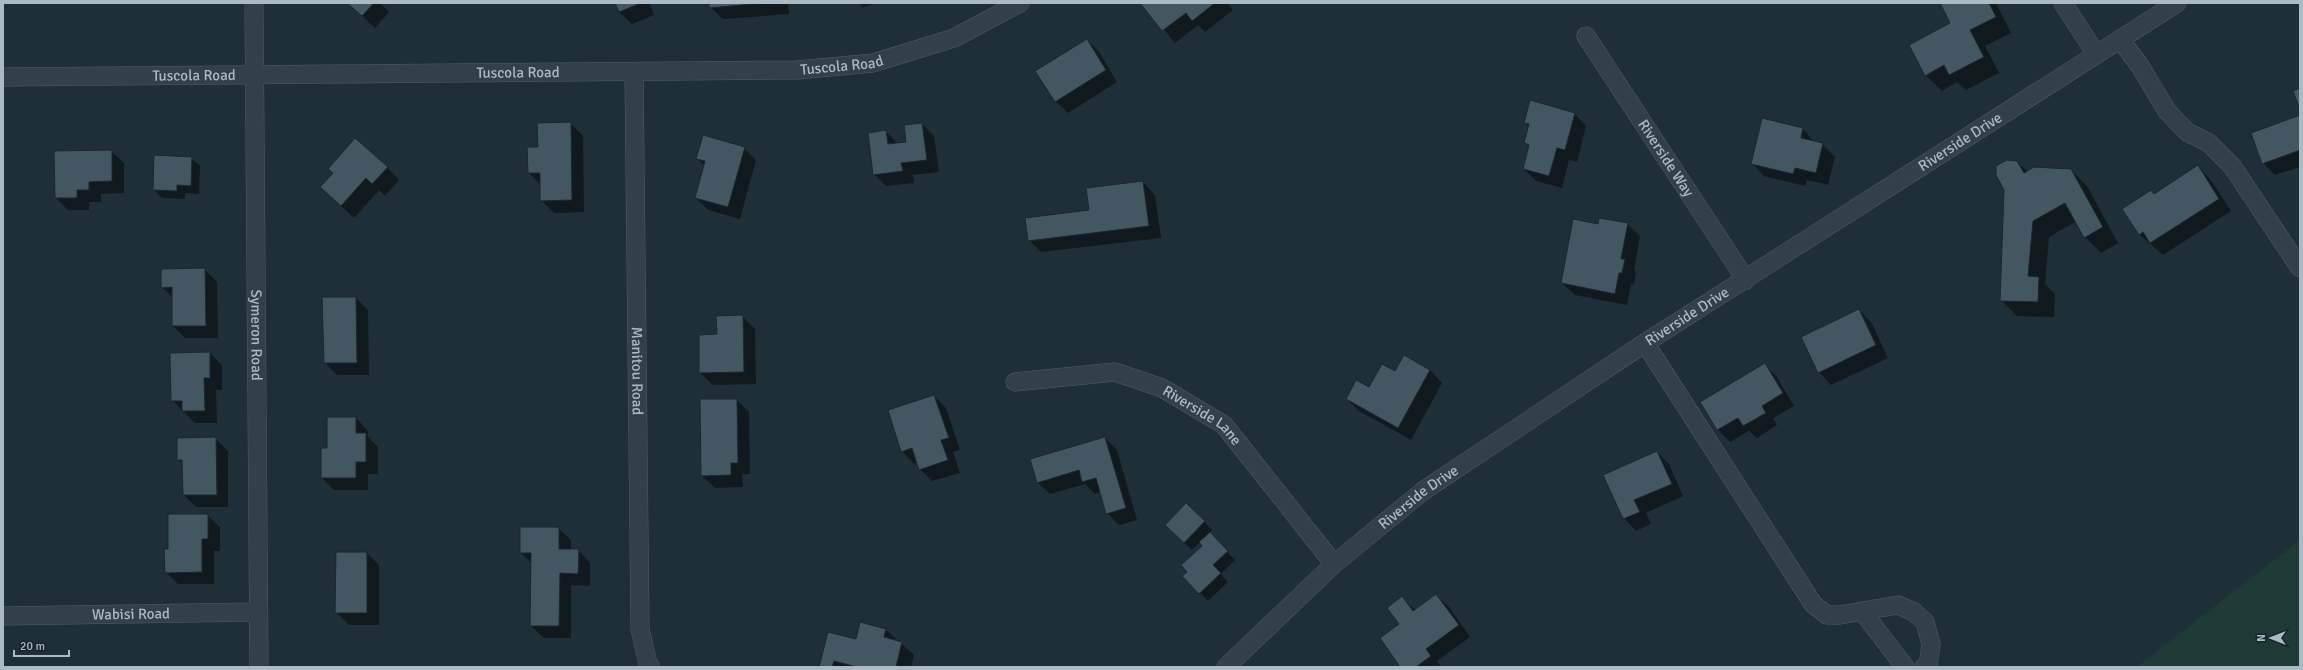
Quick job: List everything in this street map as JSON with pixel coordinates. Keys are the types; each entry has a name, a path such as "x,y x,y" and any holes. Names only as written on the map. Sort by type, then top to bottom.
{"street":[{"name":"Symeron Road","path":"254,3 259,667"},
{"name":"Tuscola Road","path":"3,77 255,76 798,70 873,63 954,38 1020,3"},
{"path":"2063,3 2096,54"},
{"name":"Riverside Drive","path":"1226,667 1334,564 1423,491 1645,343 1746,280 2177,3"},
{"name":"Riverside Way","path":"1586,36 1746,280"},
{"path":"2120,39 2140,66 2167,111 2186,132 2210,143 2232,166 2300,268"},
{"name":"Manitou Road","path":"634,72 640,629 648,664 651,667"},
{"path":"1645,343 1813,604 1827,615 1898,605 1914,612 1925,622 1931,644 1928,666 1924,667"},
{"name":"Riverside Lane","path":"1015,382 1115,372 1162,388 1224,425 1334,564"},
{"path":"1862,611 1905,667"},
{"name":"Wabisi Road","path":"3,616 258,612"}],"green space":[{"path":"2300,540 2300,667 2137,667"}],"building":[{"path":"347,3 374,3 362,16"},
{"path":"615,3 641,3 619,12"},
{"path":"709,3 765,3 709,8"},
{"path":"1140,3 1215,3 1192,21 1186,13 1162,31"},
{"path":"1940,3 1989,3 1996,17 1970,30 1984,57 1949,75 1944,65 1925,76 1909,45 1950,23"},
{"path":"1087,39 1106,70 1055,102 1035,71"},
{"path":"2300,88 2300,110 2293,91"},
{"path":"1530,100 1575,113 1565,150 1557,148 1549,176 1523,169 1529,145 1524,143 1529,124 1524,123"},
{"path":"2300,115 2300,150 2262,164 2251,133"},
{"path":"1762,118 1803,128 1801,138 1823,143 1816,173 1795,168 1793,174 1751,164"},
{"path":"571,122 572,200 540,201 540,173 528,173 527,147 538,147 537,123"},
{"path":"922,123 927,160 901,163 903,171 873,175 868,133 886,130 888,144 906,142 904,125"},
{"path":"703,135 745,147 728,207 695,198 705,161 696,159"},
{"path":"355,138 388,167 372,184 366,178 341,206 320,187 333,173 328,169"},
{"path":"112,150 112,181 89,182 89,190 77,190 77,198 55,198 54,151"},
{"path":"154,155 192,157 191,186 177,185 177,191 153,190"},
{"path":"2007,160 2017,161 2024,173 2034,167 2071,169 2103,227 2084,238 2065,203 2033,221 2028,276 2039,277 2038,302 2000,301 2004,190 1996,175 1996,166"},
{"path":"2198,165 2219,199 2150,243 2143,232 2139,235 2122,209 2151,190 2154,194"},
{"path":"1143,181 1149,226 1028,241 1025,218 1089,210 1086,188"},
{"path":"1599,218 1628,223 1621,259 1625,259 1622,273 1619,273 1615,294 1561,283 1573,219 1598,224"},
{"path":"205,268 206,326 172,326 172,287 161,288 161,269"},
{"path":"322,297 356,297 357,363 324,363"},
{"path":"1859,309 1876,345 1818,373 1801,337"},
{"path":"743,315 744,372 699,373 699,335 717,334 716,316"},
{"path":"210,352 210,378 204,378 205,411 182,411 182,401 171,401 170,353"},
{"path":"1404,355 1430,370 1398,428 1346,399 1356,380 1369,387 1382,364 1395,371"},
{"path":"1765,363 1783,393 1762,406 1766,413 1743,426 1738,418 1717,430 1700,402"},
{"path":"934,395 949,438 941,440 948,460 919,470 912,448 901,452 888,410"},
{"path":"700,399 737,399 738,463 731,463 731,475 701,476"},
{"path":"327,417 356,417 356,433 366,433 366,462 356,462 356,478 321,478 321,448 327,448"},
{"path":"216,437 217,495 183,495 182,460 177,460 177,438"},
{"path":"1105,437 1126,508 1106,514 1096,478 1082,482 1079,470 1037,483 1030,459"},
{"path":"1657,451 1672,484 1634,500 1640,512 1623,519 1603,475"},
{"path":"1186,503 1205,521 1184,543 1165,525"},
{"path":"168,514 208,514 208,539 202,539 202,572 165,573 164,549 168,549"},
{"path":"520,527 559,527 559,549 579,549 578,574 560,573 559,626 530,626 531,553 520,553"},
{"path":"1210,532 1228,551 1213,565 1221,573 1199,594 1182,576 1187,572 1181,565 1202,546 1199,542"},
{"path":"336,552 367,552 367,613 335,613"},
{"path":"1436,594 1459,625 1426,649 1431,656 1416,667 1400,667 1380,638 1399,624 1387,608 1402,596 1413,611"},
{"path":"860,622 886,629 884,637 902,642 896,667 857,667 834,661 832,667 819,667 828,632 856,639"}]}
